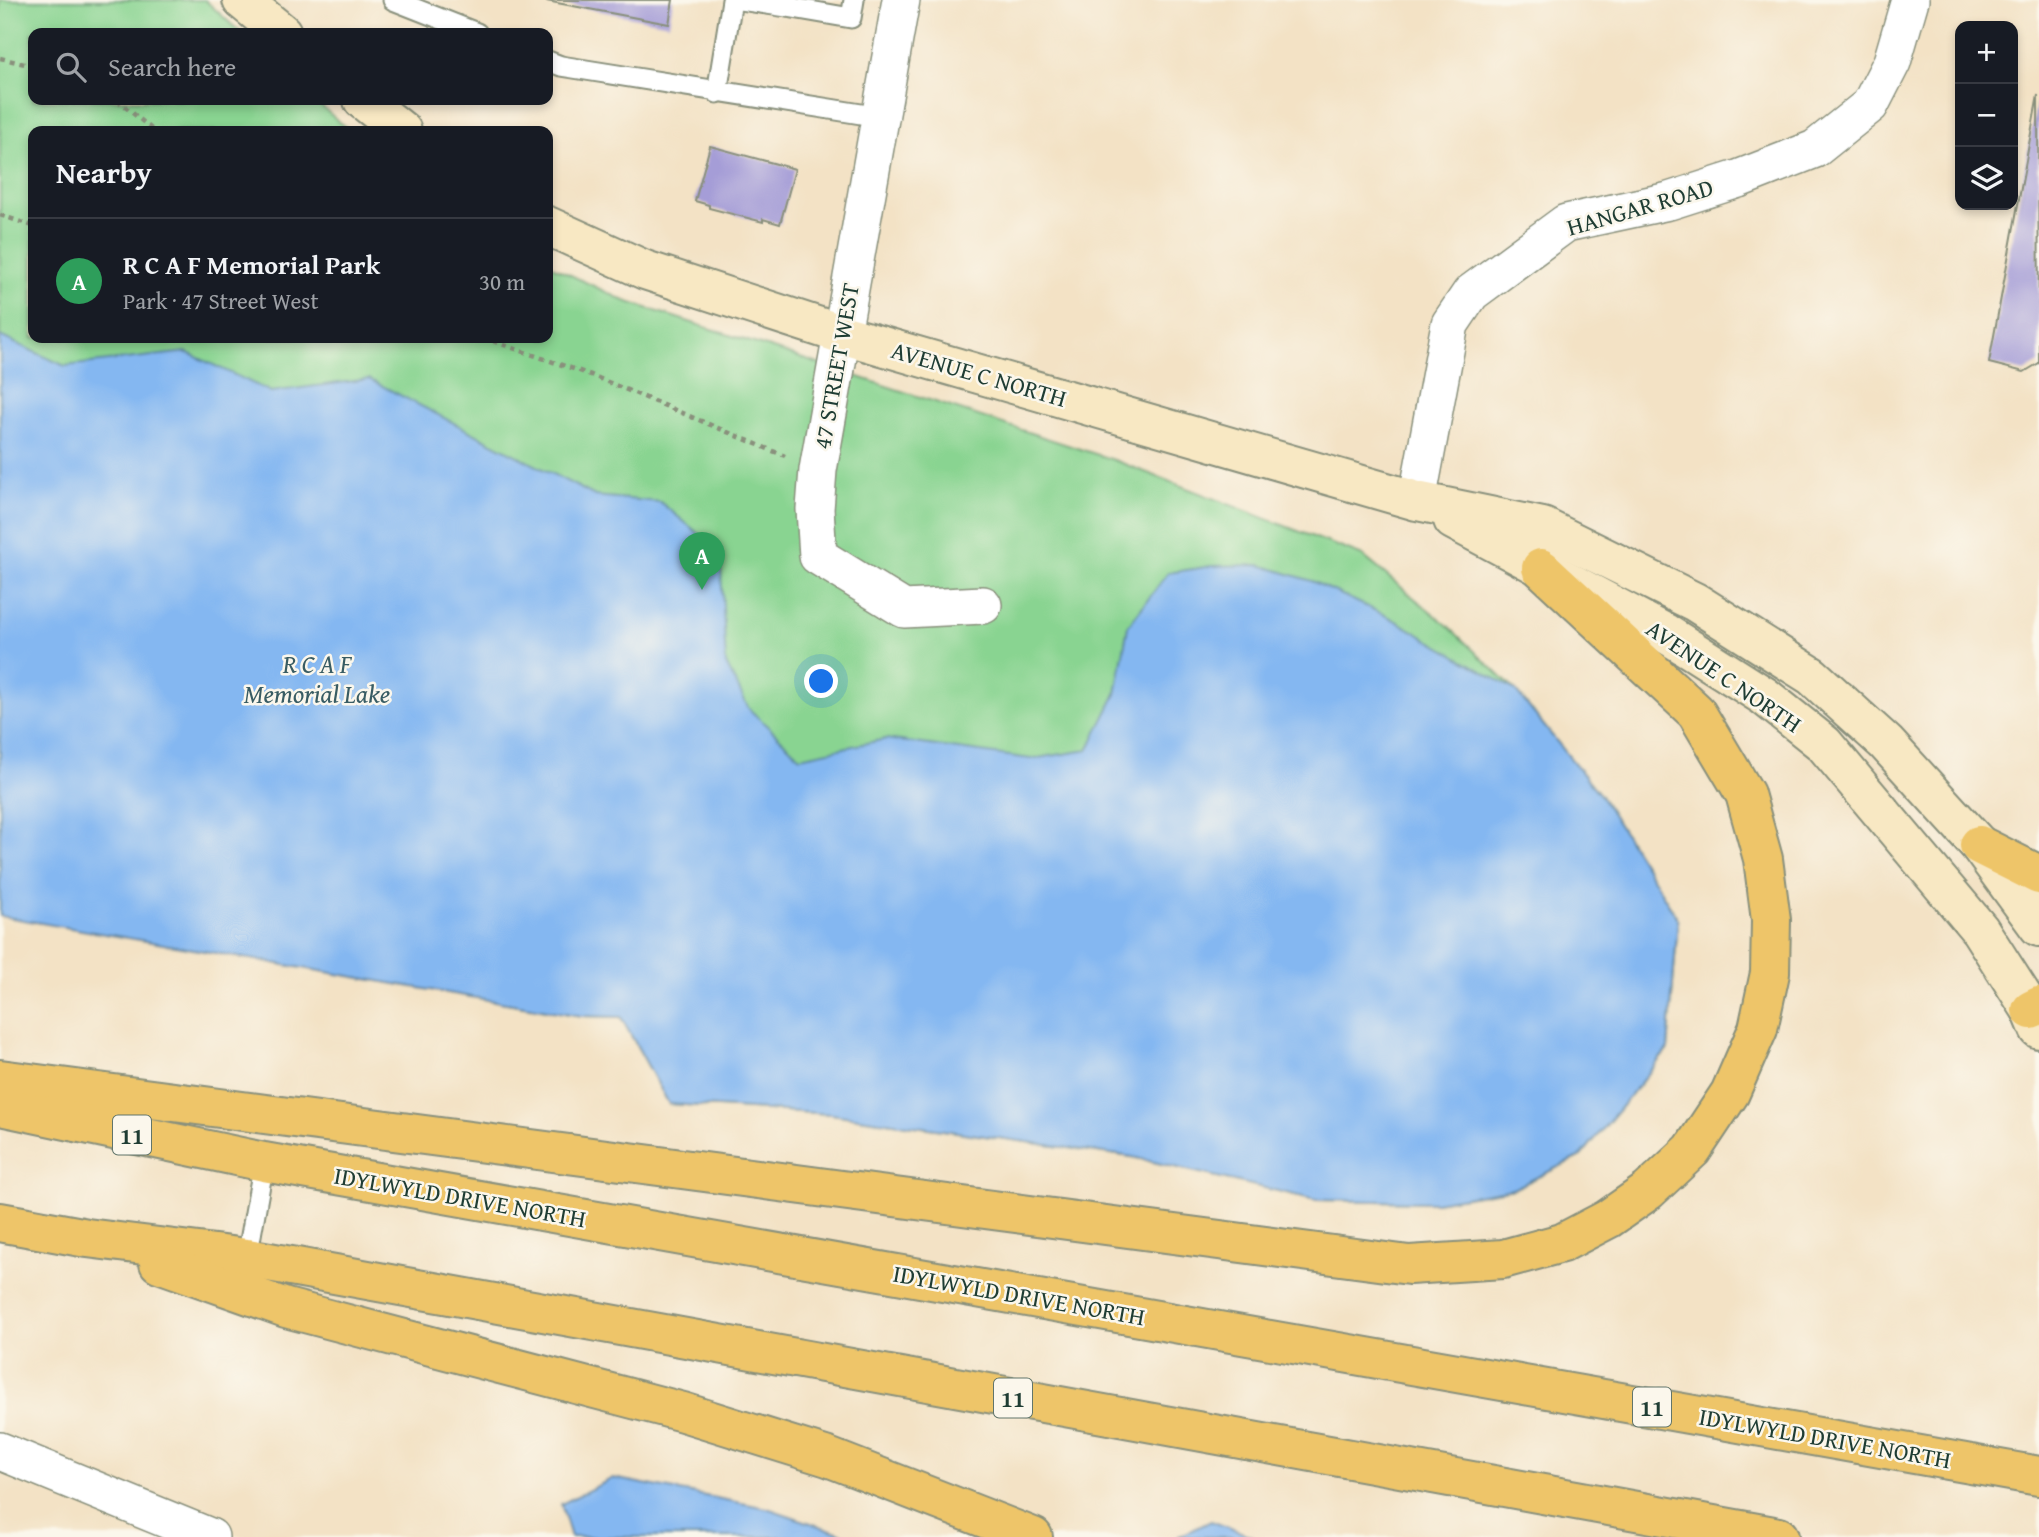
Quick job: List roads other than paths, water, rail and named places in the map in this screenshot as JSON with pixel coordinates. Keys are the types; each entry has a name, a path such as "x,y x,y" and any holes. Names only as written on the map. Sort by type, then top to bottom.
{"highway":[{"path":"0,1079 1409,1265 1503,1259 1562,1243 1608,1219 1648,1191 1692,1150 1730,1093 1758,1029 1770,973 1771,920 1763,859 1745,794 1696,712 1541,568"},
{"path":"1979,845 2039,875"},
{"name":"IDYLWYLD DRIVE NORTH","path":"0,1106 264,1162 2039,1476"},
{"name":"11","path":"0,1222 87,1238 247,1258 1779,1537"},
{"path":"87,1238 286,1308 683,1412 828,1457 1033,1537"}],"main road":[{"path":"242,0 276,28"},
{"path":"369,105 396,126"},
{"name":"AVENUE C NORTH","path":"553,228 645,270 841,334 1417,501 1543,527 1695,602 1821,685 1886,743 1979,845 2039,927"},
{"name":"AVENUE C NORTH","path":"1417,501 1665,633 1764,696 1824,744 1953,895 1980,930 2036,1015"}],"street":[{"name":"47 STREET WEST","path":"901,0 818,470 814,509 818,556 904,609 983,605"},
{"name":"HANGAR ROAD","path":"1417,501 1450,324 1471,293 1566,223 1669,201 1738,179 1815,149 1870,105 1892,62 1910,0"},
{"path":"0,1451 210,1537"}],"lane":[{"path":"393,0 464,28"},
{"path":"717,93 732,0"},
{"path":"740,0 788,3 850,18 853,0"},
{"path":"553,63 717,93 880,117"},
{"path":"247,1258 264,1162"}],"water":[{"name":"R C A F Memorial Lake","path":"0,336 65,366 186,352 271,392 369,379 595,496 660,502 720,551 726,664 749,709 800,757 886,739 1031,759 1088,750 1116,694 1128,626 1168,573 1212,566 1260,565 1312,581 1389,617 1515,690 1601,796 1678,919 1668,1049 1581,1156 1513,1189 1435,1202 1316,1200 1132,1157 831,1114 669,1104 621,1017 582,1016 0,916"},
{"path":"613,1478 767,1508 852,1537 571,1537 561,1504"},
{"path":"1211,1521 1254,1537 1177,1537"}],"place":[{"name":"R C A F Memorial Park","path":"702,590"}]}
